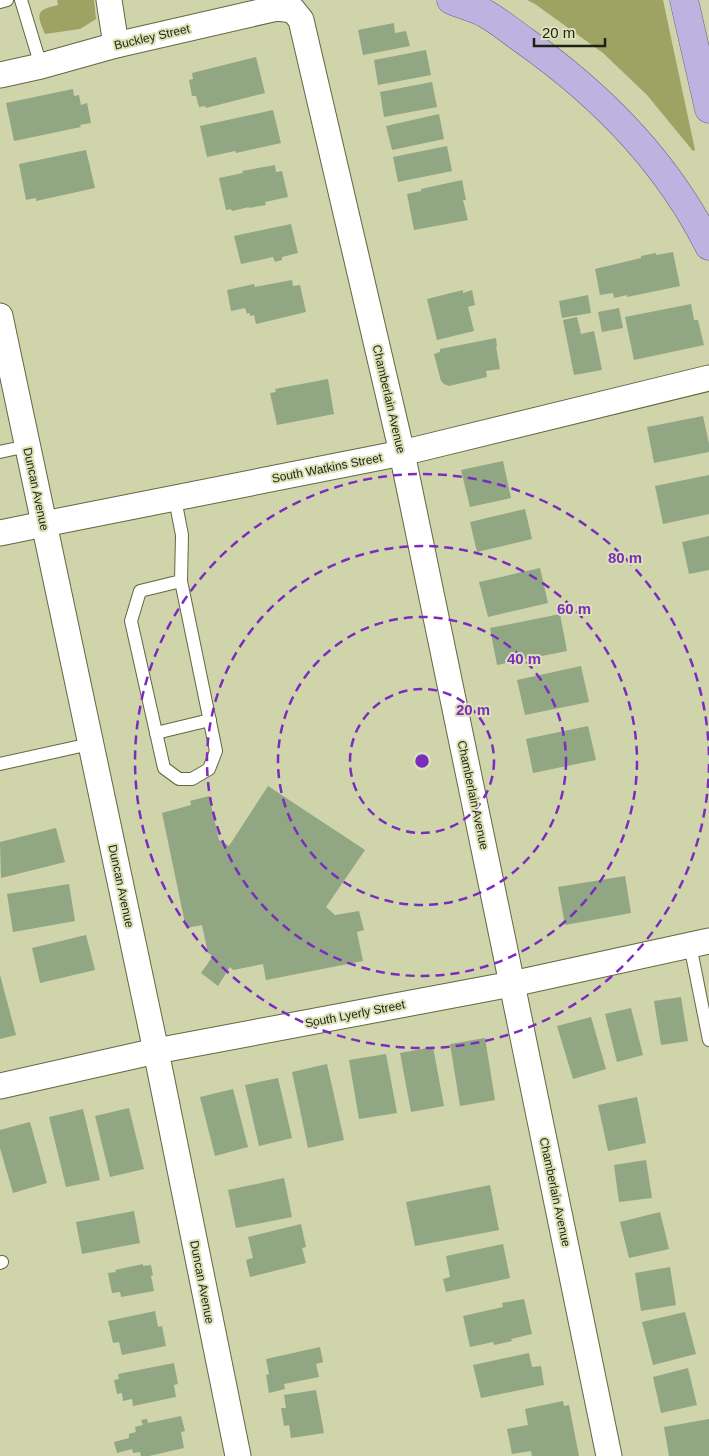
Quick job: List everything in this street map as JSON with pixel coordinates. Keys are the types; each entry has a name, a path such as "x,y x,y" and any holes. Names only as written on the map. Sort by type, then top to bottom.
{"main road":[{"path":"451,0 492,7 605,105 646,150 685,203 709,246"},
{"path":"684,0 709,110"}],"street":[{"path":"108,0 116,46"},
{"name":"Buckley Street","path":"0,74 41,66 116,46 277,8 293,10 300,20"},
{"name":"Chamberlain Avenue","path":"300,20 402,453 609,1456"},
{"name":"Duncan Avenue","path":"0,316 156,1052 238,1456"},
{"name":"South Watkins Street","path":"0,533 402,453 709,378"},
{"name":"South Lyerly Street","path":"0,1086 156,1052 512,984 700,943"}],"lane":[{"path":"0,2 7,0"},
{"path":"21,0 41,66"},
{"path":"0,452 27,446"},
{"path":"175,499 182,535 182,581 216,751 209,769 192,779 179,779 164,768 131,621 140,591 182,581"},
{"path":"156,733 210,720"},
{"path":"0,764 90,744"},
{"path":"700,943 709,1040"}],"green space":[{"path":"57,0 94,0 96,19 80,29 45,34 39,17 40,14 45,9 58,5"},
{"path":"527,0 663,0 695,150 693,151 647,95 603,53"}],"building":[{"path":"394,23 395,33 406,31 410,46 363,55 358,30"},
{"path":"426,50 431,75 378,85 374,60"},
{"path":"256,57 265,93 206,108 205,106 199,107 196,96 192,96 189,80 193,79 192,73"},
{"path":"432,82 437,107 384,117 380,92"},
{"path":"73,89 74,96 79,95 81,105 87,103 91,123 80,125 81,127 14,141 6,103"},
{"path":"273,110 281,143 207,157 200,126"},
{"path":"439,114 444,139 392,150 386,126"},
{"path":"447,146 452,171 398,182 393,157"},
{"path":"86,150 95,188 36,201 36,198 26,200 19,164"},
{"path":"275,165 276,172 282,171 288,197 265,202 266,205 232,211 231,209 226,210 219,178 243,173 242,171"},
{"path":"462,180 466,200 463,200 468,220 414,230 407,194"},
{"path":"291,224 298,253 282,257 282,260 275,262 273,257 241,264 234,236"},
{"path":"673,252 680,286 627,297 627,295 614,298 613,293 600,295 595,269 641,258 641,256"},
{"path":"292,280 293,286 300,285 306,312 256,324 254,315 250,316 250,313 247,314 245,308 231,311 227,290 254,284 255,287"},
{"path":"463,290 463,293 472,290 475,305 468,307 474,331 437,340 427,299"},
{"path":"588,295 591,313 562,318 559,301"},
{"path":"691,304 694,320 698,320 704,345 634,360 625,317"},
{"path":"619,308 623,328 602,332 598,312"},
{"path":"577,317 581,334 594,331 602,370 574,375 563,320"},
{"path":"496,338 500,369 486,371 487,377 449,386 441,381 434,354 440,352 440,349"},
{"path":"328,379 334,414 277,425 270,393 276,392 275,389"},
{"path":"703,416 709,452 654,463 647,427"},
{"path":"503,461 511,498 470,507 461,470"},
{"path":"709,475 709,514 663,524 655,486"},
{"path":"525,509 532,539 477,552 470,522"},
{"path":"709,536 709,570 689,574 682,542"},
{"path":"540,568 548,603 488,617 479,582"},
{"path":"560,614 567,651 497,665 490,628"},
{"path":"581,666 589,702 525,715 517,680"},
{"path":"588,726 596,760 533,773 526,739"},
{"path":"268,786 365,850 326,907 335,915 359,911 364,930 357,932 363,961 266,980 263,964 233,970 230,967 218,986 201,973 213,956 208,953 202,925 186,928 162,813 191,805 190,801 209,796 219,840 229,846"},
{"path":"56,828 65,862 1,878 0,842"},
{"path":"625,876 631,913 565,925 558,887"},
{"path":"69,884 75,921 13,932 7,894"},
{"path":"86,935 95,970 40,983 32,948"},
{"path":"0,975 16,1035 0,1039"},
{"path":"681,997 688,1041 661,1045 654,1001"},
{"path":"631,1008 643,1055 617,1062 605,1014"},
{"path":"591,1017 606,1069 573,1079 557,1026"},
{"path":"485,1038 495,1100 460,1106 450,1044"},
{"path":"433,1047 444,1106 411,1112 400,1053"},
{"path":"386,1054 397,1113 359,1119 349,1060"},
{"path":"327,1064 344,1140 308,1148 292,1072"},
{"path":"278,1078 292,1138 259,1146 245,1085"},
{"path":"233,1089 248,1147 215,1156 200,1097"},
{"path":"637,1097 646,1143 608,1151 598,1105"},
{"path":"129,1108 144,1169 110,1177 95,1116"},
{"path":"83,1109 100,1180 66,1187 49,1117"},
{"path":"30,1122 47,1183 13,1193 0,1148 0,1130"},
{"path":"646,1160 652,1198 619,1202 614,1165"},
{"path":"284,1178 292,1217 236,1228 228,1190"},
{"path":"490,1185 499,1230 415,1246 406,1202"},
{"path":"134,1211 140,1243 82,1254 76,1222"},
{"path":"660,1212 669,1249 629,1258 620,1222"},
{"path":"301,1224 306,1247 302,1248 306,1263 250,1277 246,1260 253,1258 248,1237"},
{"path":"503,1244 510,1278 446,1292 443,1279 450,1277 446,1256"},
{"path":"143,1264 143,1266 151,1265 154,1291 121,1297 120,1292 112,1293 108,1273"},
{"path":"670,1267 676,1305 641,1311 635,1273"},
{"path":"524,1299 532,1334 494,1345 493,1342 470,1347 463,1316 503,1307 502,1303"},
{"path":"155,1311 158,1327 162,1326 166,1346 122,1355 119,1342 113,1343 108,1321"},
{"path":"685,1312 696,1354 653,1365 642,1322"},
{"path":"320,1347 323,1362 316,1364 319,1377 284,1384 285,1389 269,1393 266,1375 269,1374 266,1359"},
{"path":"529,1353 532,1367 541,1366 544,1385 481,1398 473,1365"},
{"path":"174,1363 178,1384 174,1385 176,1397 133,1406 132,1399 123,1401 122,1393 117,1394 114,1380 119,1379 118,1374"},
{"path":"688,1368 697,1405 661,1413 653,1377"},
{"path":"316,1390 324,1433 291,1438 289,1425 284,1426 281,1408 286,1408 284,1395"},
{"path":"563,1401 564,1406 569,1405 579,1456 532,1456 531,1451 512,1454 507,1429 528,1425 525,1409"},
{"path":"181,1416 185,1431 181,1432 184,1448 149,1456 141,1456 140,1452 133,1453 132,1449 117,1453 114,1442 129,1438 129,1434 136,1432 135,1427 143,1425 141,1420 147,1419 148,1423"},
{"path":"709,1419 709,1456 669,1456 664,1427"}]}
